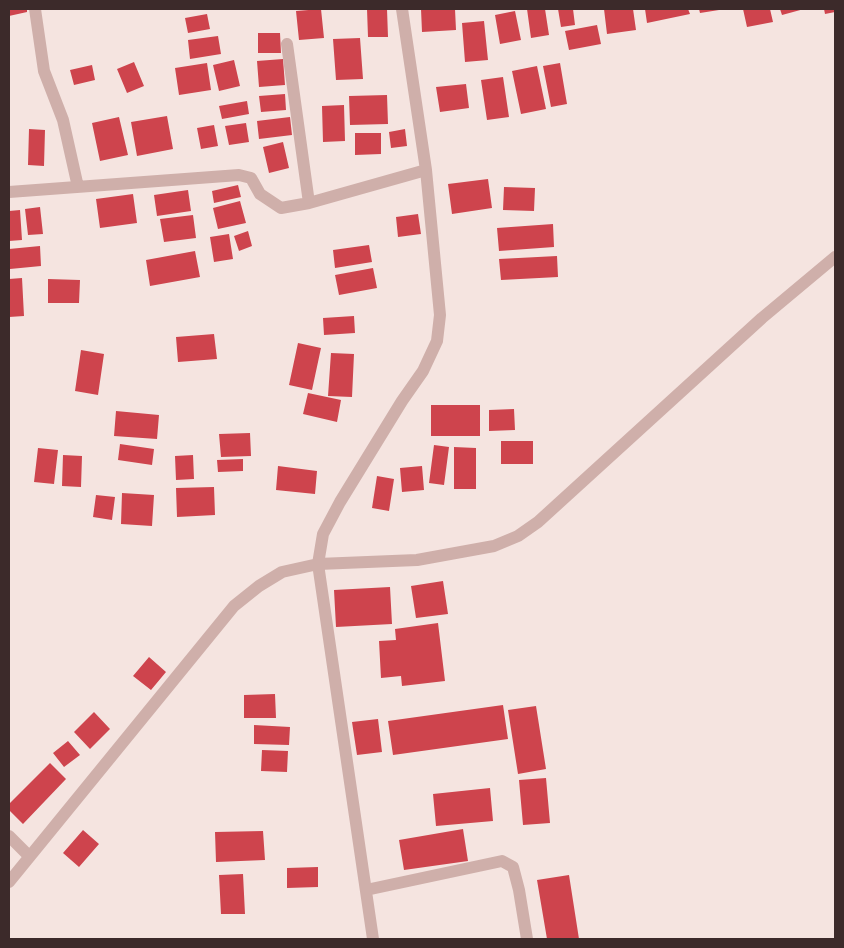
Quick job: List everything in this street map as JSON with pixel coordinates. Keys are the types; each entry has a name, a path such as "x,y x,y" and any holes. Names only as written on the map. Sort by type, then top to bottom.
{"street":[{"path":"35,9 44,71 63,120 78,187"},
{"path":"374,939 318,564 323,534 340,502 422,371 438,342 440,315 426,170 402,9"},
{"path":"287,44 308,203"},
{"path":"9,192 239,175 251,178 260,194 281,208 308,203 426,170"},
{"path":"9,882 234,606 259,586 282,572 318,564 417,560 494,546 518,536 545,516 762,318 835,257"},
{"path":"9,836 29,856"},
{"path":"366,890 502,861 513,867 527,939"}],"building":[{"path":"9,9 27,9 27,12 9,16"},
{"path":"321,9 324,38 299,40 296,11"},
{"path":"367,9 387,9 388,37 368,37"},
{"path":"421,9 455,9 456,30 422,32"},
{"path":"527,9 545,9 549,35 531,38"},
{"path":"558,9 573,9 575,25 561,27"},
{"path":"604,9 633,9 636,30 607,34"},
{"path":"645,9 688,9 690,14 647,23"},
{"path":"699,9 719,9 719,10 700,13"},
{"path":"743,9 770,9 773,22 747,27"},
{"path":"780,9 804,9 782,15"},
{"path":"824,9 835,9 835,12 825,14"},
{"path":"515,11 521,40 500,44 495,15"},
{"path":"207,14 210,29 188,33 185,18"},
{"path":"484,21 488,60 465,62 462,23"},
{"path":"597,25 601,44 569,50 565,31"},
{"path":"258,33 280,33 281,53 258,53"},
{"path":"218,36 221,54 190,59 188,40"},
{"path":"360,38 363,79 336,80 333,39"},
{"path":"283,59 285,85 259,87 257,61"},
{"path":"234,60 240,86 219,91 213,65"},
{"path":"134,62 144,86 127,93 117,69"},
{"path":"207,63 211,90 179,95 175,68"},
{"path":"560,63 567,104 551,107 543,66"},
{"path":"92,65 95,80 74,85 70,70"},
{"path":"537,66 546,109 521,114 512,71"},
{"path":"503,77 509,117 487,120 481,80"},
{"path":"466,84 469,108 440,112 436,87"},
{"path":"285,94 286,110 261,112 259,96"},
{"path":"387,95 388,124 350,125 349,96"},
{"path":"247,101 249,114 222,119 219,106"},
{"path":"344,105 345,141 323,142 322,106"},
{"path":"167,116 173,149 137,156 131,122"},
{"path":"119,117 128,155 100,161 92,123"},
{"path":"290,117 292,135 259,139 257,121"},
{"path":"246,123 249,142 229,145 225,126"},
{"path":"214,125 218,146 201,149 197,128"},
{"path":"29,129 45,130 44,166 28,165"},
{"path":"405,129 407,146 391,148 389,132"},
{"path":"355,133 381,133 381,154 355,155"},
{"path":"283,142 289,168 269,173 263,147"},
{"path":"488,179 492,208 452,214 448,184"},
{"path":"238,185 241,197 214,203 212,191"},
{"path":"504,187 535,188 534,211 503,210"},
{"path":"188,190 191,211 157,216 154,195"},
{"path":"133,194 137,223 100,228 96,199"},
{"path":"240,201 246,223 218,229 213,208"},
{"path":"40,207 43,234 28,235 25,209"},
{"path":"20,210 22,240 9,241 9,211"},
{"path":"418,214 421,234 398,237 396,217"},
{"path":"193,215 196,238 164,242 160,219"},
{"path":"553,224 554,247 499,251 497,228"},
{"path":"248,231 252,246 239,251 234,236"},
{"path":"229,234 233,259 214,262 210,237"},
{"path":"369,245 372,262 335,268 333,250"},
{"path":"40,246 41,266 10,269 9,249"},
{"path":"195,251 200,277 150,286 146,260"},
{"path":"557,256 558,277 501,280 499,259"},
{"path":"373,268 377,288 339,295 335,275"},
{"path":"22,278 24,316 9,317 9,279"},
{"path":"48,279 80,280 79,303 48,303"},
{"path":"354,316 355,333 324,335 323,318"},
{"path":"214,334 217,359 178,362 176,337"},
{"path":"298,343 321,348 312,390 289,385"},
{"path":"81,350 104,354 98,395 75,391"},
{"path":"331,353 354,354 352,397 328,396"},
{"path":"308,393 341,400 337,422 303,414"},
{"path":"431,405 480,405 480,436 431,436"},
{"path":"514,409 515,430 489,431 489,410"},
{"path":"116,411 159,415 157,439 114,436"},
{"path":"250,433 251,456 221,457 219,434"},
{"path":"501,441 533,441 533,464 501,464"},
{"path":"120,444 154,449 152,465 118,460"},
{"path":"434,445 449,447 444,485 429,483"},
{"path":"454,447 476,448 476,489 454,489"},
{"path":"38,448 58,450 54,484 34,482"},
{"path":"63,455 82,456 81,487 62,486"},
{"path":"193,455 194,479 176,480 175,456"},
{"path":"243,459 243,471 218,472 217,460"},
{"path":"278,466 317,471 315,494 276,490"},
{"path":"422,466 424,490 402,492 400,468"},
{"path":"377,476 394,479 389,511 372,508"},
{"path":"214,487 215,515 177,517 176,488"},
{"path":"122,493 154,495 152,526 121,524"},
{"path":"96,495 115,497 112,520 93,517"},
{"path":"443,581 448,614 416,618 411,586"},
{"path":"390,587 392,624 336,627 334,590"},
{"path":"438,623 445,681 402,686 401,676 381,678 379,641 396,640 395,629"},
{"path":"149,657 166,672 151,690 133,676"},
{"path":"275,694 276,718 244,718 244,695"},
{"path":"503,705 508,739 393,755 388,721"},
{"path":"536,706 546,769 518,774 508,710"},
{"path":"94,712 110,729 90,749 74,732"},
{"path":"378,719 382,752 357,755 352,722"},
{"path":"254,725 290,727 289,745 254,744"},
{"path":"68,741 80,755 64,767 53,753"},
{"path":"262,750 288,751 287,772 261,771"},
{"path":"50,763 66,779 23,824 9,810 9,804"},
{"path":"546,778 550,823 523,825 519,780"},
{"path":"490,788 493,821 436,826 433,794"},
{"path":"463,829 468,861 404,870 399,840"},
{"path":"83,830 99,844 79,867 63,853"},
{"path":"263,831 265,860 216,862 215,832"},
{"path":"318,867 318,887 287,888 287,868"},
{"path":"243,874 245,914 221,914 219,875"},
{"path":"569,875 579,939 547,939 537,880"}]}
